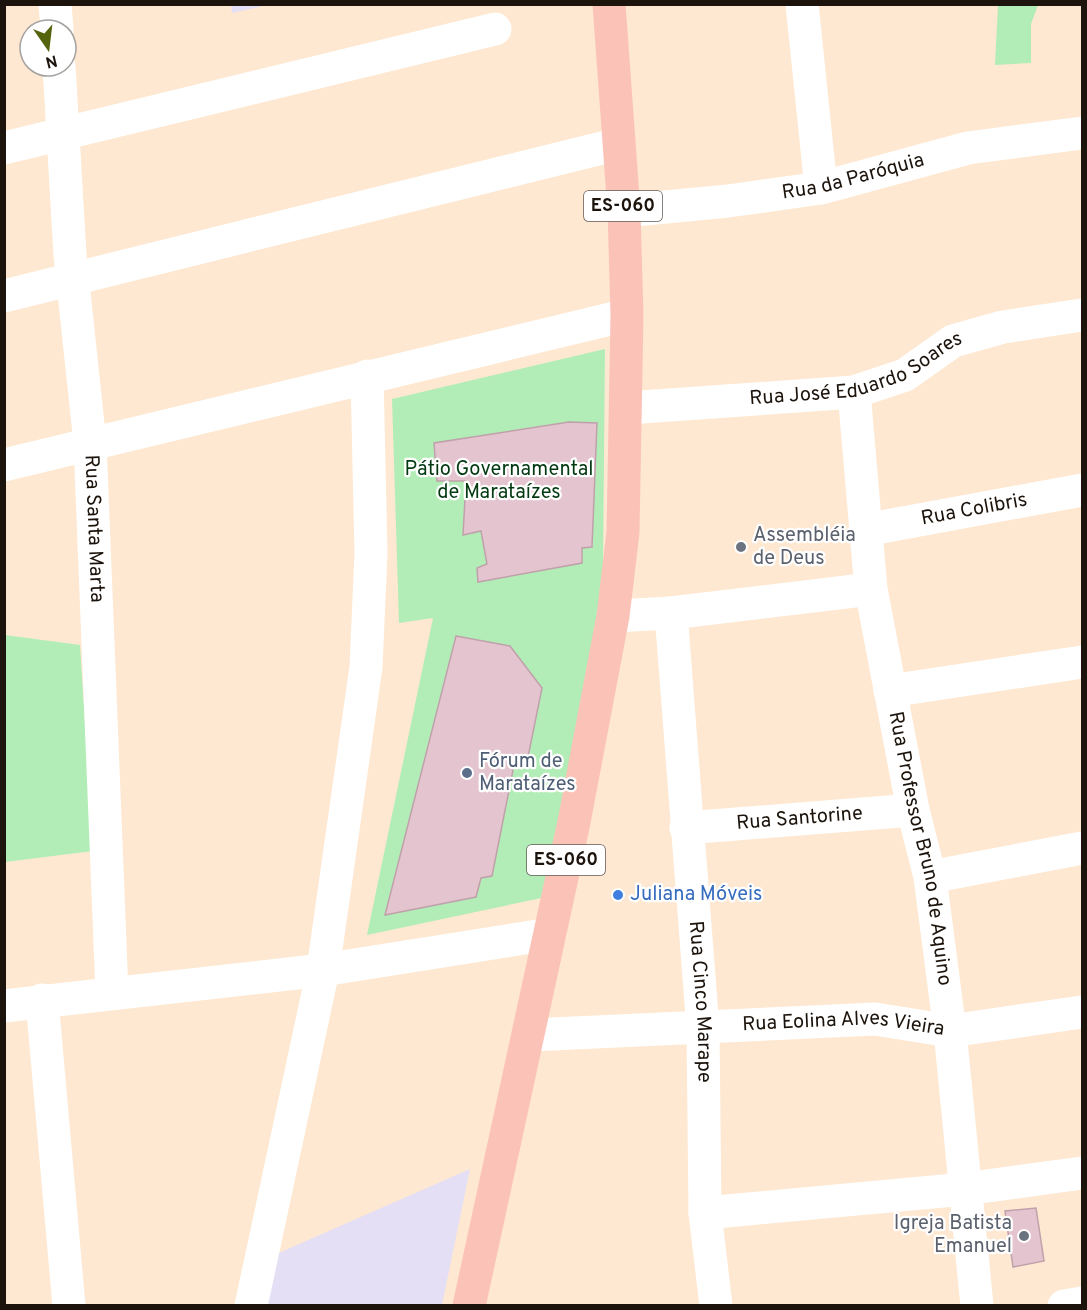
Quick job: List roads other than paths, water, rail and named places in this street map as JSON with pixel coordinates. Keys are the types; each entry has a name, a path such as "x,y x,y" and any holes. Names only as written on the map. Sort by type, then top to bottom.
{"main road":[{"name":"ES-060","path":"469,1305 530,1035 574,822 613,616 623,532 627,315 624,211 609,4"}],"street":[{"path":"802,4 821,188"},
{"path":"4,148 495,29"},
{"name":"Rua Santa Marta","path":"60,78 73,278 90,443 112,993"},
{"name":"Rua da Paróquia","path":"624,211 728,201 821,188 968,148 1083,133"},
{"path":"4,296 618,144"},
{"path":"4,465 627,315"},
{"name":"Rua José Eduardo Soares","path":"627,408 854,392 905,375 953,340 1004,327 1083,315"},
{"path":"251,1305 323,970 366,667 371,553 367,376"},
{"name":"Rua Professor Bruno de Aquino","path":"854,392 872,589 913,810 930,877 950,1030 977,1305"},
{"name":"Rua Colibris","path":"865,530 1083,490"},
{"path":"613,616 671,613 872,589"},
{"name":"Rua Cinco Marape","path":"671,613 703,1029 705,1213 716,1305"},
{"path":"890,691 1083,662"},
{"name":"Rua Santorine","path":"686,828 913,810"},
{"path":"930,877 1083,848"},
{"path":"4,1006 323,970 550,934"},
{"path":"42,1000 69,1305"},
{"name":"Rua Eolina Alves Vieira","path":"530,1035 703,1029 874,1019 950,1030 1083,1012"},
{"path":"705,1213 965,1189 1083,1173"},
{"path":"1064,1305 1083,1303"}],"place":[{"name":"Assembléia de Deus","path":"741,547"},
{"name":"Fórum de Marataízes","path":"467,773"},
{"name":"Juliana Móveis","path":"618,895"},
{"name":"Igreja Batista Emanuel","path":"1024,1236"}],"park label":[{"name":"Pátio Governamental de Marataízes","path":"499,482"}]}
